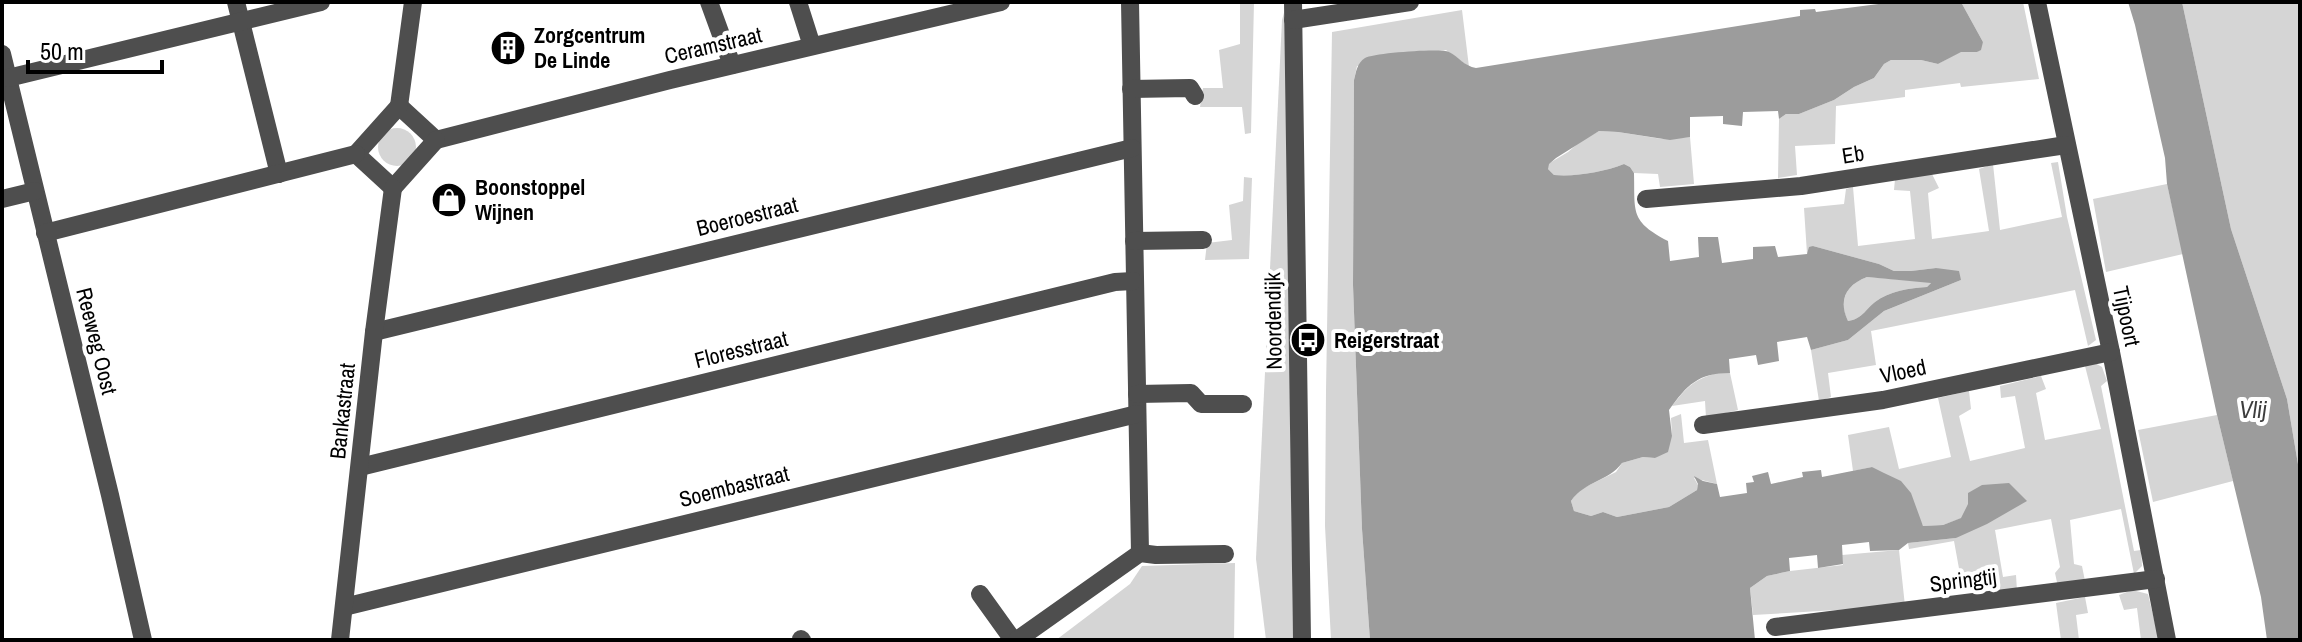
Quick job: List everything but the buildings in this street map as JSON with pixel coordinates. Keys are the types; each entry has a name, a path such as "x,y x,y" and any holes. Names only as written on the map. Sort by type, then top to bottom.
{"street":[{"path":"236,2 279,174"},
{"path":"8,78 321,2"},
{"path":"45,233 356,154 399,106 413,2"},
{"path":"709,2 732,65"},
{"path":"798,2 812,46"},
{"name":"Ceramstraat","path":"436,140 732,65 1001,2"},
{"path":"1130,2 1140,553"},
{"path":"1293,11 1410,2"},
{"name":"Tijpoort","path":"2037,2 2111,352 2167,640"},
{"name":"Noordendijk","path":"1293,11 1302,640"},
{"name":"Reeweg Oost","path":"2,54 143,640"},
{"path":"1131,89 1190,88 1195,96"},
{"path":"356,154 393,188 436,140 399,106"},
{"name":"Eb","path":"1646,199 1801,186 2066,145"},
{"name":"Boeroestraat","path":"374,332 1132,148"},
{"name":"Bankastraat","path":"340,640 393,188"},
{"path":"2,199 35,191"},
{"path":"1134,241 1203,240"},
{"name":"Floresstraat","path":"360,467 1115,282 1133,281"},
{"name":"Vloed","path":"1703,425 1883,400 2111,352"},
{"path":"1137,394 1191,393 1201,404 1243,404"},
{"name":"Soembastraat","path":"344,607 1137,414"},
{"path":"980,594 1015,640 1140,553 1225,554"},
{"name":"Springtij","path":"1775,627 2156,579"}],"shaded area":[{"path":"1240,2 1254,2 1251,133 1245,134 1242,107 1200,107 1203,88 1223,88 1219,50 1240,44"},
{"path":"1961,2 2023,2 2039,79 1961,87 1960,83 1905,90 1905,97 1836,106 1835,144 1795,146 1797,175 1778,178 1779,119 1786,114 1799,114 1834,100 1874,78 1891,60 1921,60 1938,64 1961,51 1977,52 1983,42"},
{"path":"2182,2 2300,2 2300,476 2287,399 2231,229"},
{"path":"1285,9 1293,640 1266,640 1256,559 1282,20"},
{"path":"1462,10 1469,67 1446,50 1357,66 1354,80 1353,285 1362,529 1370,640 1331,640 1325,526 1332,32"},
{"path":"397,128 410,134 416,147 410,160 397,166 384,160 378,147 384,134"},
{"path":"1599,131 1662,139 1690,137 1694,184 1660,187 1658,174 1634,173 1624,164 1599,172 1571,175 1554,175 1548,169 1548,164"},
{"path":"2058,162 2067,217 2096,340 2088,346 2075,290 1871,331 1876,365 1828,373 1831,397 1819,401 1811,350 1848,340 1884,311 1961,280 1936,268 1894,271 1813,246 1807,254 1804,208 1844,204 1846,189 1853,187 1858,246 1915,239 1910,191 1894,190 1895,179 1932,174 1939,188 1928,193 1932,239 1989,231 1979,169 1993,164 2000,230 2062,217 2051,163"},
{"path":"1244,177 1252,178 1249,259 1205,260 1207,243 1232,240 1229,205 1243,201"},
{"path":"2167,184 2183,254 2106,272 2093,199"},
{"path":"1867,277 1932,282 1927,287 1887,295 1860,316 1848,321 1844,306 1846,294 1854,284"},
{"path":"2095,363 2102,367 2107,381 2101,386 2134,551 2141,550 2142,566 2134,574 2121,509 2070,520 2074,564 2082,566 2085,581 2058,587 2055,573 2060,567 2051,519 1995,530 2003,577 2016,575 2017,591 2001,593 1995,568 1960,574 1954,541 1909,549 1908,543 1956,538 1969,504 1962,518 1943,525 1923,526 1916,512 1872,467 1853,471 1848,435 1889,427 1899,469 1951,457 1938,398 1969,391 1971,409 1959,416 1970,461 2025,448 2015,396 2001,398 2000,386 2041,376 2046,389 2036,393 2045,440 2101,429 2085,366"},
{"path":"1717,373 1730,373 1738,410 1706,418 1705,401 1672,406 1691,385"},
{"path":"1681,414 1684,443 1708,440 1717,484 1694,478 1697,490 1669,507 1617,517 1603,512 1591,516 1574,511 1571,501 1579,490 1616,472 1622,463 1643,457 1655,458 1672,436 1671,418"},
{"path":"2217,415 2233,481 2153,502 2138,430"},
{"path":"1899,550 1905,606 1753,615 1750,588 1767,576 1843,565 1842,555"},
{"path":"1235,563 1234,640 1056,640 1130,584 1142,566"},
{"path":"2132,590 2148,594 2159,640 2141,640 2137,608 2124,610 2119,595"},
{"path":"2085,597 2088,613 2076,615 2079,640 2061,640 2056,603"}],"water":[{"path":"1894,2 1961,2 1983,42 1981,50 1977,52 1961,52 1938,64 1921,60 1891,60 1874,78 1834,100 1799,114 1786,114 1779,119 1778,111 1743,112 1742,126 1723,124 1723,116 1690,117 1690,137 1670,140 1599,131 1556,158 1548,169 1554,175 1571,175 1599,172 1624,164 1630,167 1634,173 1637,214 1647,228 1668,241 1670,261 1699,257 1698,237 1718,237 1722,263 1753,259 1753,247 1775,246 1778,257 1807,254 1809,247 1813,246 1894,271 1936,268 1959,271 1961,280 1884,311 1848,340 1811,350 1807,337 1777,342 1779,361 1758,365 1756,355 1729,359 1730,373 1710,375 1694,382 1669,410 1672,436 1668,452 1655,458 1643,457 1622,463 1577,494 1571,501 1574,511 1591,516 1603,512 1617,517 1669,507 1697,490 1694,476 1717,484 1720,497 1747,493 1746,483 1754,482 1752,476 1768,472 1771,484 1803,477 1802,472 1821,470 1822,477 1872,467 1901,481 1911,493 1923,526 1943,525 1961,518 1968,504 1968,493 1982,485 2009,483 2027,501 1956,538 1908,543 1899,550 1870,551 1869,542 1842,545 1843,564 1818,568 1817,555 1789,558 1790,571 1767,576 1750,588 1755,640 1370,640 1362,529 1353,285 1354,80 1360,62 1381,54 1443,51 1476,68 1800,16 1800,10 1815,9 1816,12","holes":["1867,277 1931,283 1927,287 1887,295 1860,316 1848,321 1844,306 1846,294 1854,284"]},
{"name":"Vlij","path":"2128,2 2182,2 2231,229 2287,399 2300,476 2300,640 2267,640 2261,597 2217,415 2167,184 2165,158"}],"place":[{"name":"Zorgcentrum De Linde","path":"508,48"},
{"name":"Boonstoppel Wijnen","path":"449,200"},
{"name":"Reigerstraat","path":"1308,340"}]}
